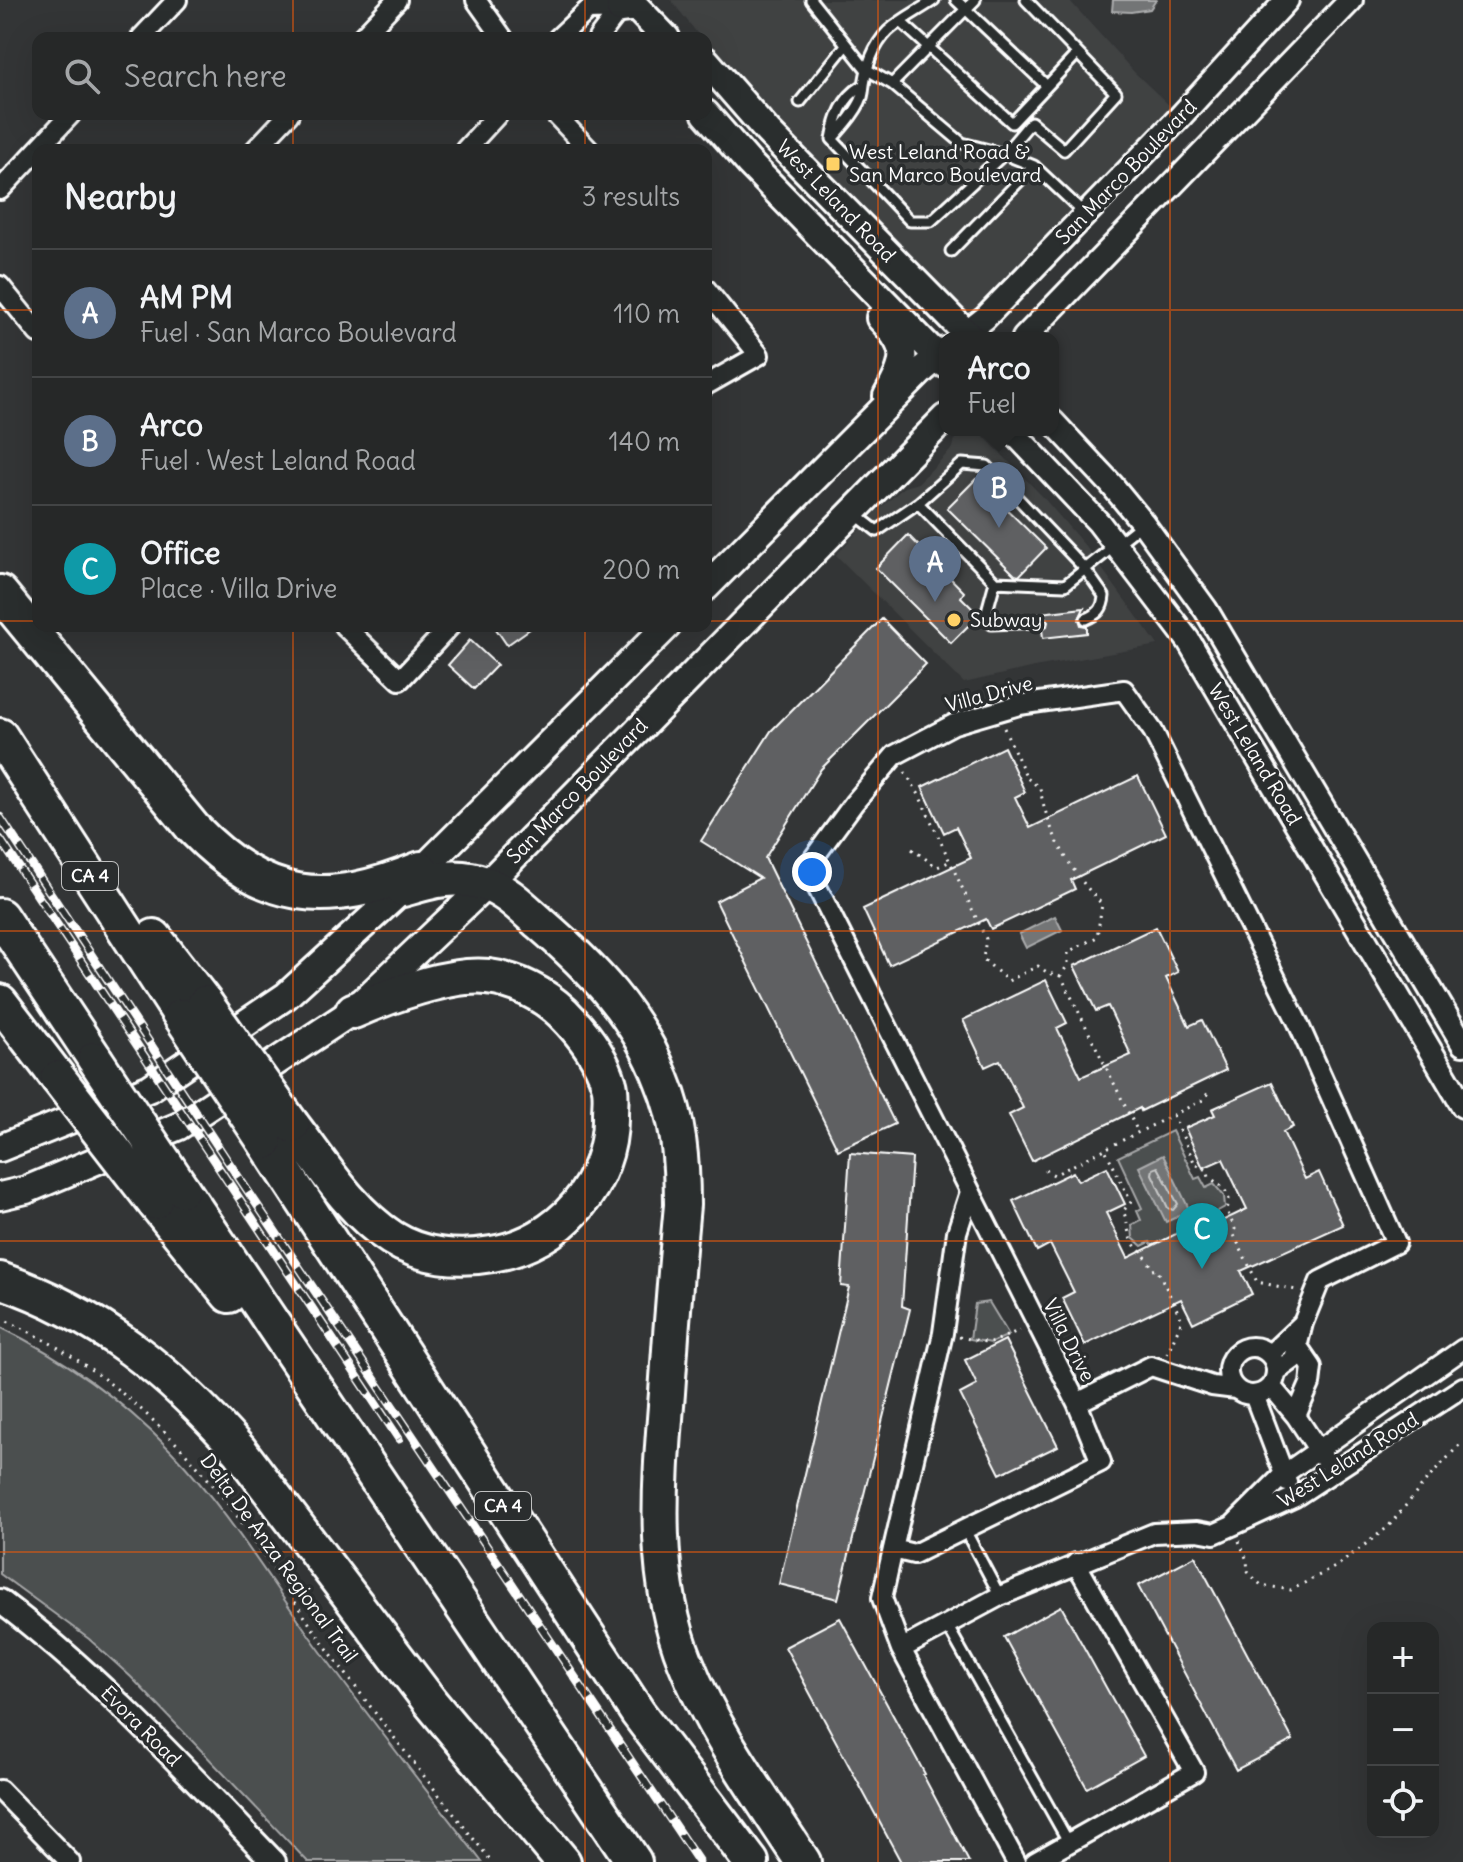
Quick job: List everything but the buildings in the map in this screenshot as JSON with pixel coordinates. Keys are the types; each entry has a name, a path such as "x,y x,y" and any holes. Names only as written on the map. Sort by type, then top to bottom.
{"highway":[{"path":"0,593 193,828 216,852 243,871 269,884 297,892 328,894 413,879 443,877 487,884 515,900 596,974 623,1005 663,1081 676,1123 682,1162 660,1489 660,1548 665,1586 684,1660 699,1694 803,1862"},
{"name":"CA 4","path":"9,749 278,1134 638,1713 751,1862"},
{"path":"0,916 95,1059 168,1196"},
{"path":"278,1134 392,1238 439,1255 474,1257 523,1247 562,1222 595,1184 611,1137 610,1085 583,1032 541,995 516,984 487,977 400,991 353,1011"},
{"path":"0,1002 58,1078 168,1196 444,1579 634,1862"},
{"path":"0,1280 59,1304 97,1324 172,1379 208,1414 240,1451 476,1760 563,1862"}],"main road":[{"path":"653,0 681,32"},
{"path":"617,4 638,32"},
{"path":"617,4 636,7 660,32"},
{"name":"West Leland Road","path":"712,68 768,132 962,332"},
{"path":"712,92 737,121 768,132"},
{"name":"West Leland Road","path":"711,120 749,163 939,353"},
{"path":"749,163 802,236 900,341 902,361 899,372 873,420"},
{"path":"712,581 873,420 939,361"},
{"name":"San Marco Boulevard","path":"0,1196 26,1190 179,1126 353,1011 487,884 939,424"},
{"path":"0,1148 150,1088 286,996 413,879 661,632"}],"street":[{"path":"147,32 177,0"},
{"path":"367,32 397,0"},
{"path":"476,0 499,32"},
{"name":"San Marco Boulevard","path":"970,332 1179,118 1287,0"},
{"name":"San Marco Boulevard","path":"1030,332 1351,0"},
{"path":"564,32 588,10 617,4"},
{"path":"601,32 617,4"},
{"path":"43,144 65,120"},
{"path":"261,144 283,120"},
{"path":"470,144 492,120"},
{"path":"561,120 583,144"},
{"path":"0,190 32,156"},
{"path":"0,286 32,326"},
{"path":"712,296 759,355 712,382"},
{"name":"West Leland Road","path":"1059,428 1143,523 1206,610 1463,1044"},
{"name":"West Leland Road","path":"1017,436 1058,477 1116,544 1188,640 1463,1106"},
{"path":"350,632 400,680 444,632"},
{"name":"Villa Drive","path":"1161,1369 1151,1366 1077,1403 807,867 854,803 895,755 954,724 1019,705 1124,690 1153,731 1298,1023 1396,1243 1320,1281 1303,1323 1261,1379"},
{"path":"970,1192 957,1232 943,1333 882,1598 901,1649 1016,1862"},
{"name":"Villa Drive","path":"1299,1348 1303,1323"},
{"path":"1161,1369 1212,1386 1261,1379 1294,1359 1299,1348"},
{"path":"1296,1416 1310,1384 1312,1367 1299,1348"},
{"name":"West Leland Road","path":"1232,1526 1284,1474 1463,1349"},
{"path":"1261,1379 1296,1416 1332,1473"},
{"path":"1261,1379 1284,1474 1295,1497"},
{"name":"West Leland Road","path":"1232,1526 1295,1497 1463,1387"},
{"path":"893,1549 914,1554 1101,1462 1077,1403"},
{"path":"901,1649 1000,1596 1154,1533 1197,1531 1214,1534 1232,1526"},
{"path":"1035,1862 1194,1772 1076,1563"},
{"name":"Evora Road","path":"0,1601 73,1658 274,1862"},
{"path":"0,1790 70,1862"}],"lane":[{"path":"811,0 866,69 892,84 962,143 1034,166 1086,214"},
{"path":"934,0 887,32 866,69 859,104 832,139 910,221 931,221 1004,154 1031,122"},
{"path":"956,0 1047,86"},
{"path":"892,84 975,0"},
{"path":"1022,113 1064,150 1116,93 1026,0"},
{"path":"901,22 1012,123 1077,54"},
{"path":"800,102 846,45"},
{"path":"951,251 1034,166"},
{"path":"852,512 877,531 918,503 962,464 987,466 1085,569 1104,596 1103,607 1086,619"},
{"path":"918,503 995,582 1065,585 1143,523"},
{"path":"995,582 987,611 992,624 1041,622"},
{"path":"965,1530 1000,1596"},
{"path":"947,1625 1069,1843"}],"path":[{"path":"996,712 1027,778 1040,788 1044,814 1080,882 1102,904 1097,937 1068,952 1068,964 1061,976"},
{"path":"895,755 918,793 986,939 983,959 1008,981 1038,966 1048,973 1061,976"},
{"path":"912,849 937,867 950,861"},
{"path":"1061,976 1138,1132"},
{"path":"1045,1170 1054,1175 1203,1100 1210,1090"},
{"path":"1173,1115 1195,1164 1207,1170 1209,1177 1224,1188 1229,1199 1227,1211 1235,1229 1233,1233 1257,1282 1316,1293"},
{"path":"1105,1149 1131,1202 1123,1211 1129,1223 1128,1233 1133,1244 1145,1253 1153,1270 1157,1269 1182,1320 1161,1369"},
{"name":"Delta De Anza Regional Trail","path":"0,1318 28,1330 81,1364 132,1401 179,1445 223,1497 377,1716 492,1862"},
{"path":"943,1333 991,1343 1035,1323"},
{"path":"1232,1526 1247,1560 1248,1572 1261,1585 1291,1590 1337,1566 1388,1527 1463,1441"}],"shaded area":[{"path":"671,0 1069,0 1134,72 1171,107 966,317 752,105 712,53 712,32 696,32"},
{"path":"956,436 984,436 1086,547 1158,645 964,683 836,555 876,512 904,487 918,483 953,448"},
{"path":"1172,1131 1195,1179 1200,1177 1206,1188 1214,1184 1224,1196 1225,1207 1193,1225 1199,1238 1153,1246 1150,1242 1142,1246 1133,1238 1132,1225 1141,1220 1137,1211 1142,1208 1118,1157"},
{"path":"989,1302 1009,1335 991,1343 970,1339 975,1304"},
{"path":"0,1327 47,1352 112,1397 152,1432 191,1473 229,1521 336,1673 482,1862 308,1862 131,1677 89,1639 0,1574"}],"water":[{"path":"1113,0 1156,0 1150,9 1131,12 1112,11"},
{"path":"1055,916 1062,930 1026,948 1019,934"},
{"path":"1163,1155 1190,1211 1166,1222 1139,1167"}],"railway":[{"path":"0,817 699,1862"},
{"path":"0,839 399,1439"}],"place":[{"name":"West Leland Road & San Marco Boulevard","path":"833,164"},
{"name":"Arco","path":"999,528"},
{"name":"AM PM","path":"935,602"},
{"name":"Subway","path":"954,620"},
{"name":"Office","path":"1202,1269"}]}
